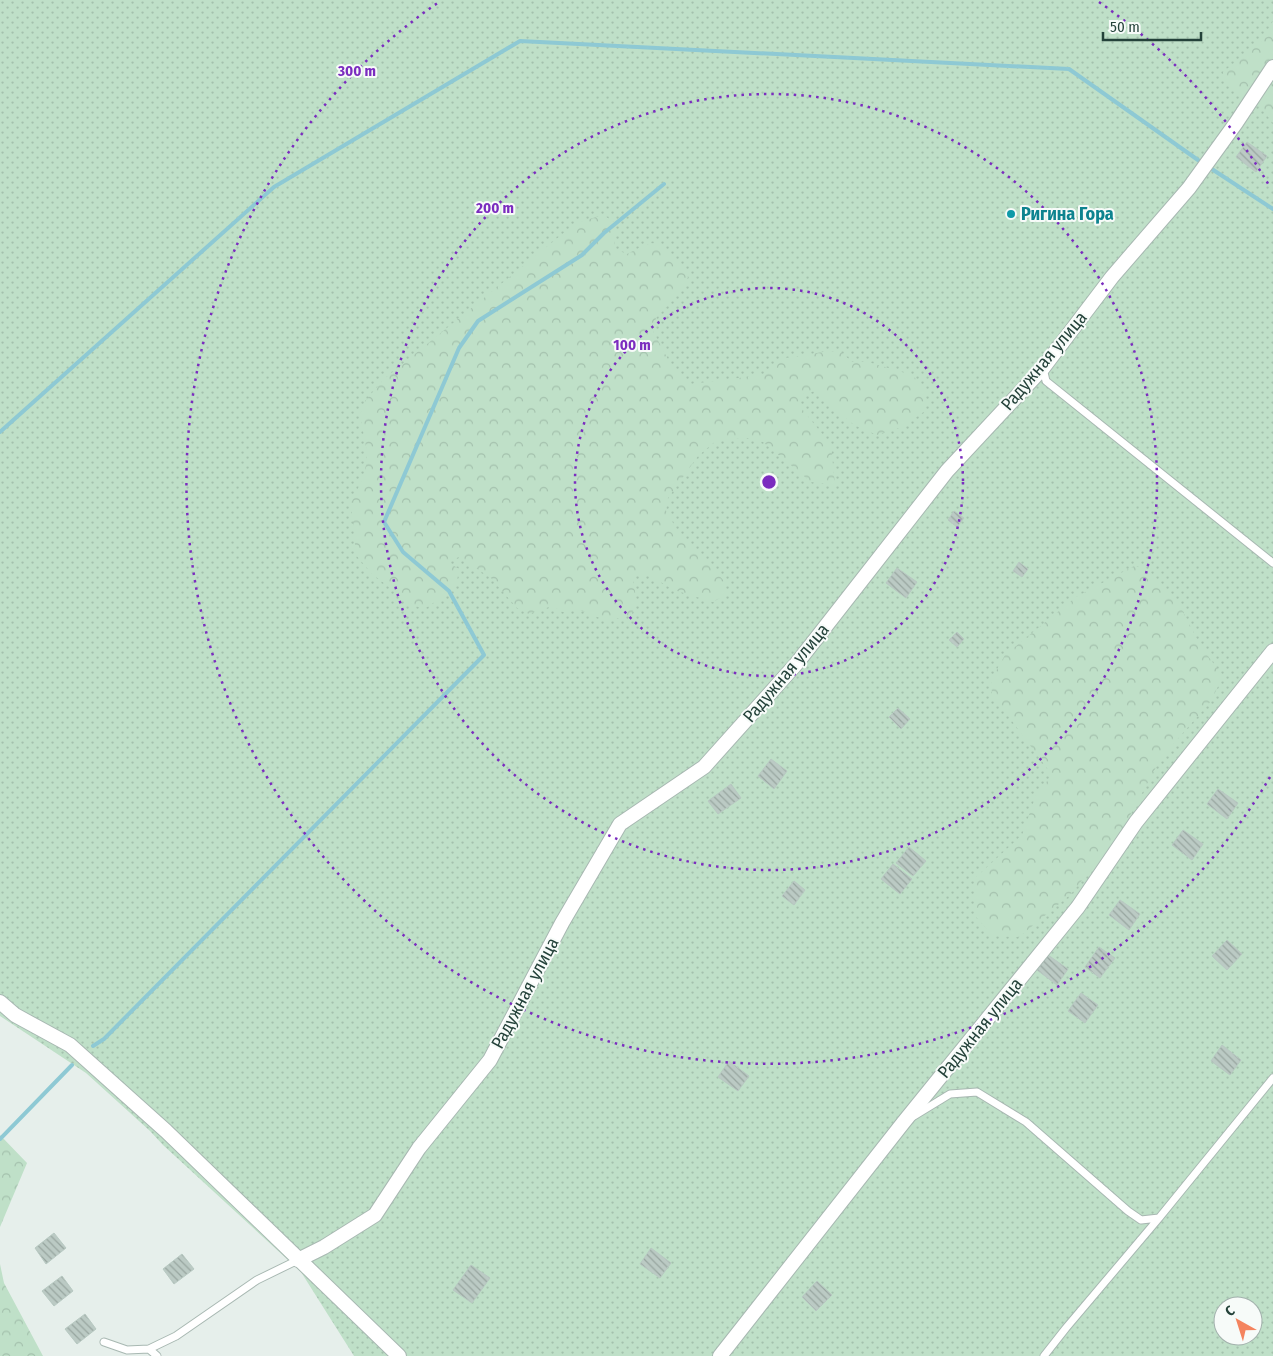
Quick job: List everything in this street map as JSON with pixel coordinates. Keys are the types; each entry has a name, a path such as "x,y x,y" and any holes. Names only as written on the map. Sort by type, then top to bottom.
{"street":[{"name":"Радужная улица","path":"298,1260 324,1247 374,1215 419,1148 490,1060 562,923 620,824 704,767 797,663 947,471 1043,368 1112,277 1188,188 1236,123 1273,66"},
{"name":"Радужная улица","path":"720,1356 903,1123 1078,907 1136,822 1273,651"},
{"path":"0,1002 15,1015 70,1045 166,1131 399,1356"}],"lane":[{"path":"1043,368 1046,381 1273,562"},
{"path":"1044,1356 1273,1078"},
{"path":"903,1123 950,1094 977,1092 1026,1122 1140,1220 1159,1218"},
{"path":"104,1342 127,1350 149,1349 176,1336 257,1280 298,1260"},
{"path":"149,1349 157,1356"}],"green space":[{"path":"0,0 1273,0 1273,1356 354,1356 301,1272 86,1073 0,1016"},
{"path":"1273,21 1273,123 1258,104 1225,84 1223,72 1261,42"},
{"path":"603,215 614,222 615,249 627,254 648,244 660,245 671,254 688,277 683,289 656,318 653,331 672,367 691,384 763,375 786,358 829,351 842,353 852,362 868,362 912,375 922,385 926,397 925,411 902,427 877,435 854,425 815,391 803,394 798,404 831,445 835,485 811,482 763,442 750,438 717,440 698,456 668,498 666,511 679,533 726,583 724,596 713,602 674,590 647,574 632,574 637,603 631,615 607,621 578,609 563,612 552,606 529,614 517,608 491,578 459,557 448,562 459,569 457,581 447,594 424,609 413,605 372,574 356,555 351,503 363,478 366,465 367,452 360,415 365,401 384,379 576,223"},
{"path":"1134,566 1147,569 1177,600 1201,647 1223,676 1211,701 1161,758 1120,834 1071,894 1019,937 993,936 976,917 974,879 1022,835 1036,795 1052,775 992,694 991,680 1005,655 1076,597"},
{"path":"0,1135 27,1163 0,1227"},
{"path":"0,1264 4,1283 43,1356 0,1356"}],"building":[{"path":"1247,142 1267,156 1256,172 1236,157"},
{"path":"954,511 964,518 957,527 948,520"},
{"path":"1019,562 1028,569 1022,577 1013,571"},
{"path":"897,568 917,582 906,598 886,583"},
{"path":"957,632 964,639 957,647 949,640"},
{"path":"898,708 910,719 901,729 889,717"},
{"path":"771,759 787,771 774,789 758,776"},
{"path":"731,784 741,798 718,814 708,801"},
{"path":"1218,789 1238,803 1227,819 1207,804"},
{"path":"1183,830 1203,844 1192,860 1172,845"},
{"path":"909,847 926,861 913,876 896,863"},
{"path":"893,864 912,879 900,894 881,879"},
{"path":"794,881 805,890 794,905 782,896"},
{"path":"1120,900 1140,914 1129,930 1109,915"},
{"path":"1227,940 1242,954 1227,970 1212,956"},
{"path":"1099,947 1115,958 1100,978 1085,967"},
{"path":"1048,955 1068,969 1057,985 1037,970"},
{"path":"1081,993 1098,1005 1085,1023 1068,1011"},
{"path":"1222,1045 1241,1060 1230,1075 1211,1061"},
{"path":"729,1061 749,1076 738,1091 718,1077"},
{"path":"54,1233 66,1248 46,1264 35,1248"},
{"path":"651,1248 671,1263 660,1278 640,1264"},
{"path":"182,1254 194,1269 174,1284 163,1269"},
{"path":"471,1265 490,1278 472,1303 453,1290"},
{"path":"62,1276 73,1291 54,1306 42,1291"},
{"path":"817,1281 832,1295 816,1311 802,1297"},
{"path":"85,1314 96,1329 77,1344 65,1329"}],"waterway":[{"path":"0,432 274,187 520,41 1069,69 1198,160 1273,209"},
{"path":"93,1046 104,1039 484,655 449,591 403,552 384,522 459,348 478,321 582,255 604,233 664,184"},
{"path":"0,1139 72,1065"}],"place":[{"name":"Ригина Гора","path":"1011,214"}]}
